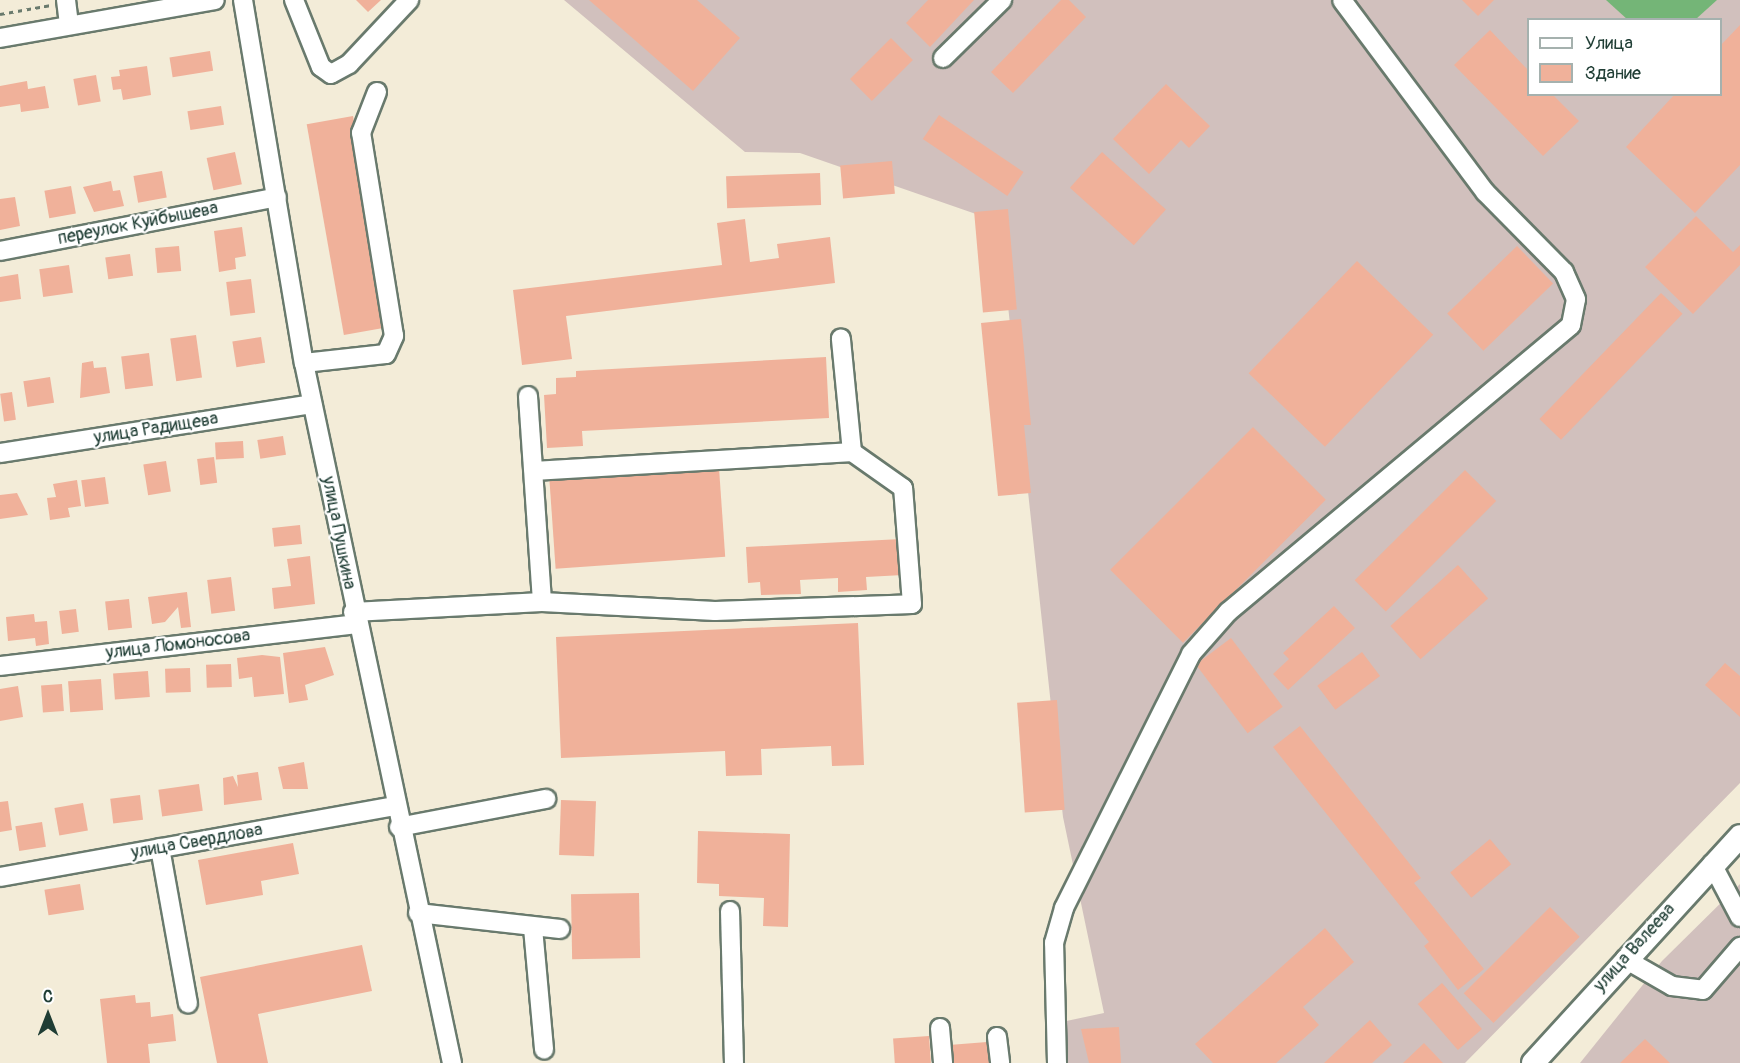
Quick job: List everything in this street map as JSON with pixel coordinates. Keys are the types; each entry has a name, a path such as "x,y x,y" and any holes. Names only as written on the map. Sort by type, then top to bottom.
{"main road":[{"name":"улица Валеева","path":"1533,1063 1625,959 1740,836"}],"street":[{"path":"0,38 215,0"},
{"name":"улица Пушкина","path":"243,0 304,363 354,618 453,1063"},
{"path":"294,0 321,67 331,74 349,64 409,0"},
{"path":"943,58 1002,0"},
{"path":"1057,1063 1054,944 1064,908 1191,654 1228,612 1571,325 1576,299 1564,272 1485,192 1342,0"},
{"path":"66,1 69,25"},
{"path":"304,363 386,354 394,336 361,133 377,92"},
{"name":"переулок Куйбышева","path":"0,251 277,197"},
{"path":"534,471 852,452 841,339"},
{"path":"528,396 542,602"},
{"name":"улица Радищева","path":"0,453 312,404"},
{"name":"улица Ломоносова","path":"0,666 354,618 542,602 715,611 912,604 903,488 852,452"},
{"path":"399,827 546,799"},
{"name":"улица Свердлова","path":"0,877 394,806"},
{"path":"160,848 188,1004"},
{"path":"1712,864 1740,917"},
{"path":"730,912 734,1063"},
{"path":"418,913 533,928 560,929"},
{"path":"533,928 544,1050"},
{"path":"1625,959 1672,986 1703,990 1740,947"},
{"path":"940,1028 943,1063"},
{"path":"997,1036 1000,1063"}],"path":[{"path":"0,14 66,1"}],"shaded area":[{"path":"564,0 1740,0 1740,783 1465,1063 1063,1063 1057,1023 1104,1013 1063,817 999,222 800,153 745,152"},
{"path":"1740,884 1740,1063 1580,1063 1662,961"}],"green space":[{"path":"1606,0 1717,0 1697,18 1626,18"}],"building":[{"path":"356,0 381,0 368,12"},
{"path":"589,0 697,0 740,38 693,91"},
{"path":"928,0 974,0 930,47 906,23"},
{"path":"1061,0 1069,0 1086,17 1013,93 991,72"},
{"path":"1462,0 1494,0 1478,16"},
{"path":"1740,25 1740,165 1695,213 1626,147 1673,96 1722,96 1722,44"},
{"path":"1490,30 1527,69 1527,96 1554,96 1579,121 1543,156 1454,65"},
{"path":"891,38 913,60 872,101 850,79"},
{"path":"210,51 213,71 173,77 170,57"},
{"path":"147,66 151,95 123,100 121,89 113,90 111,77 120,76 119,70"},
{"path":"96,75 101,102 78,106 73,79"},
{"path":"27,81 28,89 45,86 49,108 21,112 20,104 0,107 0,86"},
{"path":"1166,84 1210,126 1189,148 1181,140 1149,174 1113,139"},
{"path":"221,106 224,125 190,130 187,111"},
{"path":"939,115 1024,172 1007,196 923,139"},
{"path":"353,116 390,327 344,335 307,124"},
{"path":"235,152 242,184 213,190 207,158"},
{"path":"1102,152 1166,210 1134,245 1070,188"},
{"path":"892,161 895,194 843,198 840,166"},
{"path":"162,171 167,198 138,203 133,176"},
{"path":"820,173 821,205 727,208 726,176"},
{"path":"111,181 113,191 120,190 124,206 94,212 83,187"},
{"path":"71,186 76,214 49,218 44,191"},
{"path":"15,197 20,226 0,230 0,199"},
{"path":"1008,209 1017,310 983,313 974,212"},
{"path":"1696,216 1733,252 1740,245 1740,265 1693,314 1645,267"},
{"path":"745,219 750,262 779,258 777,244 830,237 835,283 566,316 572,359 522,365 513,290 722,265 717,223"},
{"path":"242,227 246,256 235,258 236,269 219,272 214,231"},
{"path":"179,246 181,271 157,273 155,248"},
{"path":"1517,246 1553,283 1483,351 1447,313"},
{"path":"130,254 133,276 108,279 105,257"},
{"path":"1357,261 1433,335 1325,447 1249,373"},
{"path":"69,265 73,293 43,297 39,269"},
{"path":"18,274 21,299 0,302 0,277"},
{"path":"251,279 255,313 230,316 226,282"},
{"path":"1661,293 1683,314 1561,440 1539,419"},
{"path":"1021,319 1031,425 1024,425 1031,493 998,496 981,323"},
{"path":"196,335 202,378 176,381 170,339"},
{"path":"261,337 265,363 236,367 232,342"},
{"path":"149,353 153,386 125,389 121,356"},
{"path":"826,357 829,418 582,431 583,446 547,448 544,395 556,394 556,378 576,377 576,371"},
{"path":"93,361 94,368 106,367 110,393 80,398 82,363"},
{"path":"50,377 54,403 27,407 23,381"},
{"path":"12,392 16,420 4,421 0,394"},
{"path":"1253,427 1326,500 1183,643 1110,570"},
{"path":"283,436 286,455 260,459 257,440"},
{"path":"243,441 244,458 216,459 215,442"},
{"path":"214,457 217,483 200,485 197,459"},
{"path":"166,461 171,492 148,495 143,465"},
{"path":"719,468 725,557 556,569 549,480"},
{"path":"1465,470 1496,501 1386,611 1355,580"},
{"path":"105,477 109,504 85,507 81,480"},
{"path":"77,480 81,506 68,508 70,517 50,520 47,498 56,497 53,484"},
{"path":"17,493 28,515 0,519 0,495"},
{"path":"300,525 302,544 274,547 272,528"},
{"path":"901,539 903,575 866,577 867,590 838,592 838,578 800,580 801,594 761,595 760,582 748,583 746,547"},
{"path":"310,556 315,604 274,609 272,588 291,586 287,559"},
{"path":"1458,565 1488,598 1420,659 1390,626"},
{"path":"231,577 235,611 211,614 207,580"},
{"path":"187,592 191,627 181,628 178,607 165,622 152,624 148,597"},
{"path":"129,599 132,628 108,630 105,602"},
{"path":"1334,606 1355,628 1288,690 1273,674 1289,659 1283,653"},
{"path":"76,609 79,632 62,634 59,611"},
{"path":"34,614 35,622 47,621 49,644 36,646 35,638 8,641 6,617"},
{"path":"858,623 864,765 832,766 831,746 761,749 762,775 726,776 725,751 561,758 556,637"},
{"path":"1231,638 1283,707 1248,733 1196,664"},
{"path":"325,647 334,675 305,685 308,700 289,703 283,653"},
{"path":"1362,652 1380,676 1335,710 1317,686"},
{"path":"262,655 280,657 284,694 254,697 252,677 239,679 237,658"},
{"path":"1725,663 1740,676 1740,717 1705,685"},
{"path":"231,664 232,687 207,688 206,665"},
{"path":"190,668 191,692 166,693 165,669"},
{"path":"148,671 150,697 115,699 113,673"},
{"path":"101,679 103,710 70,712 68,681"},
{"path":"62,684 64,711 43,712 41,685"},
{"path":"18,686 23,717 0,721 0,689"},
{"path":"1057,700 1065,810 1025,813 1017,703"},
{"path":"1300,726 1421,878 1414,883 1484,969 1458,990 1424,946 1429,942 1273,747"},
{"path":"304,762 308,789 283,789 278,767"},
{"path":"258,772 262,800 224,805 223,778 233,776 238,787 237,775"},
{"path":"199,784 203,811 162,816 158,790"},
{"path":"140,795 143,820 113,823 110,799"},
{"path":"561,800 596,801 594,856 559,855"},
{"path":"8,801 12,830 0,832 0,802"},
{"path":"83,803 88,831 59,836 54,808"},
{"path":"42,822 46,847 19,851 15,826"},
{"path":"698,831 790,834 788,927 763,926 764,898 719,896 719,884 697,883"},
{"path":"1490,839 1511,864 1471,898 1450,872"},
{"path":"293,843 299,874 261,881 263,895 206,905 198,860"},
{"path":"80,884 84,910 49,915 44,890"},
{"path":"639,893 640,958 572,959 571,894"},
{"path":"1550,907 1580,937 1493,1023 1464,993"},
{"path":"1325,928 1354,962 1303,1007 1319,1025 1276,1063 1213,1063 1195,1044"},
{"path":"362,945 372,991 258,1014 268,1063 217,1063 200,977"},
{"path":"1442,983 1482,1029 1458,1050 1418,1004"},
{"path":"135,995 136,1003 150,1002 151,1017 173,1014 176,1041 148,1044 150,1063 107,1063 100,999"},
{"path":"1370,1020 1392,1045 1372,1063 1324,1063"},
{"path":"1119,1027 1121,1063 1089,1063 1081,1029"},
{"path":"929,1036 931,1063 895,1063 893,1039"},
{"path":"1645,1039 1670,1063 1620,1063"},
{"path":"987,1042 989,1063 951,1063 949,1045"},
{"path":"1424,1043 1443,1063 1403,1063"}]}
